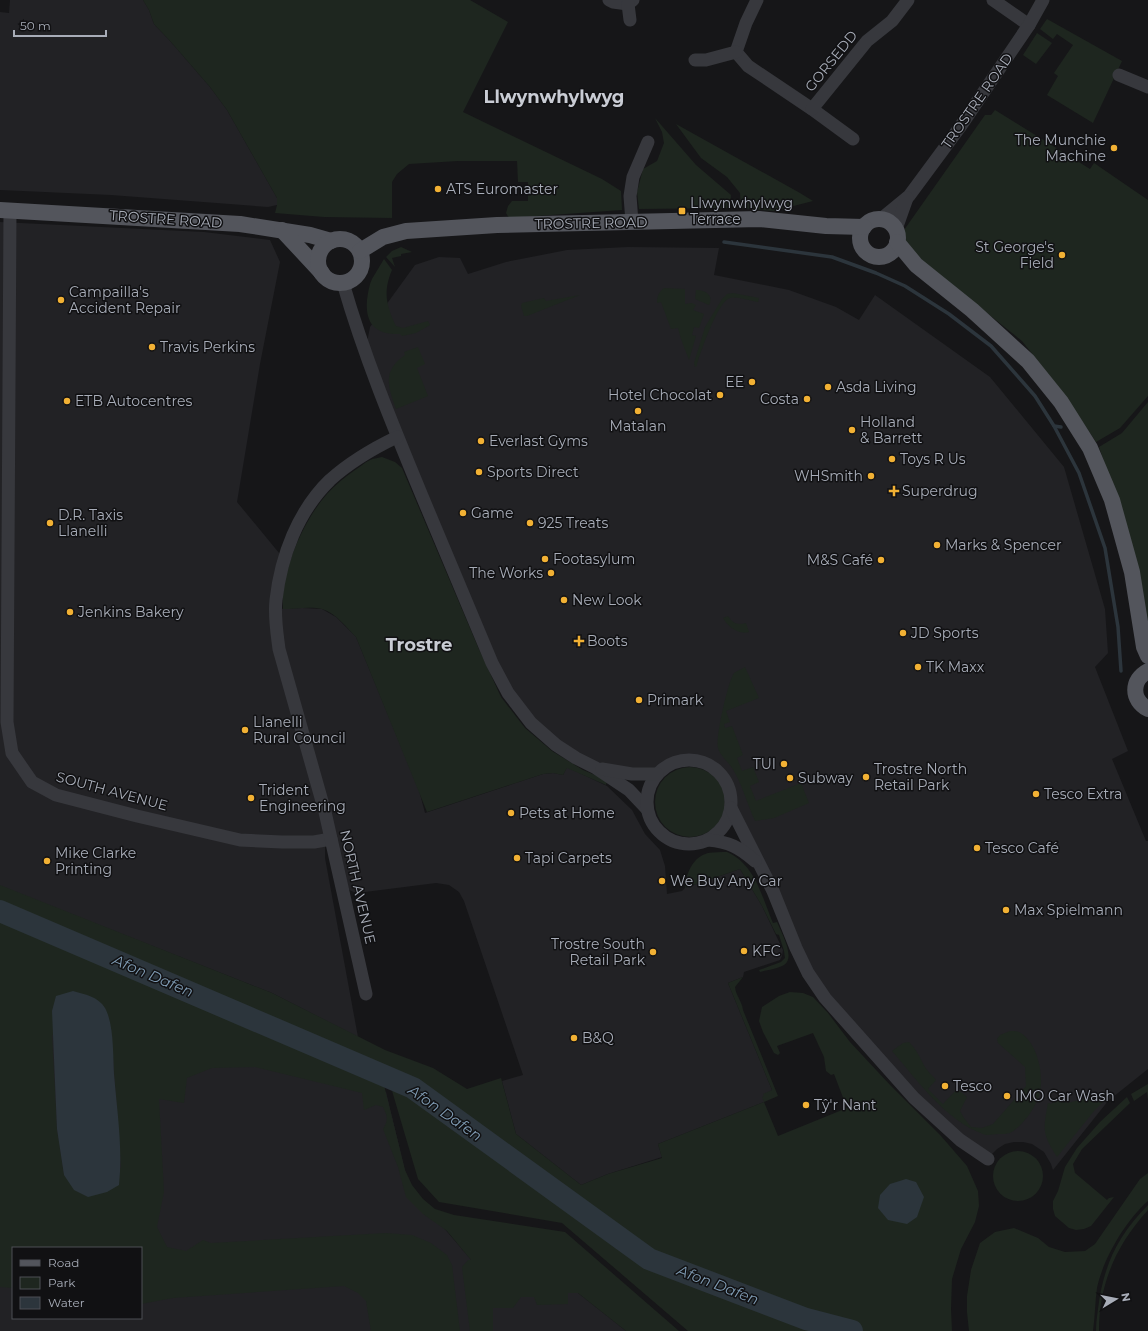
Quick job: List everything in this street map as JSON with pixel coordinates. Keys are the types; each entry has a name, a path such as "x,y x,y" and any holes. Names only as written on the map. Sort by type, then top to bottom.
{"main road":[{"name":"TROSTRE ROAD","path":"5,210 240,224 310,235 328,243 338,239 345,240 354,243 360,251 383,237 406,231 497,225 759,219 826,226 864,226"},
{"path":"916,265 886,255 871,255 866,251 861,243 860,235 864,226 870,221 876,219 887,221 916,265 972,310 1028,361 1061,402 1090,448 1112,500 1132,572 1144,647 1148,656"},
{"name":"TROSTRE ROAD","path":"826,226 861,243"},
{"path":"282,230 320,267 325,277 332,282 344,284 354,279 361,269 363,262 360,251"},
{"path":"886,255 892,251 896,235"},
{"path":"320,267 321,252 328,243"},
{"path":"1148,671 1142,674 1137,680 1135,693 1137,700 1141,705 1148,709"}],"street":[{"path":"609,0 613,2 630,2 630,20"},
{"path":"695,60 706,60 736,52 746,23 757,0"},
{"name":"GORSEDD","path":"812,109 866,40 892,21 908,0"},
{"path":"993,0 1029,25"},
{"name":"TROSTRE ROAD","path":"881,219 907,198 960,127 1029,25 1043,0"},
{"name":"GORSEDD","path":"736,52 748,66 853,138"},
{"path":"1119,75 1148,87"},
{"path":"632,222 630,196 633,177 648,142"},
{"name":"TROSTRE ROAD","path":"896,235 907,198"},
{"name":"SOUTH AVENUE","path":"5,210 7,722 12,753 32,782 56,796 240,840 314,842 331,839"},
{"path":"344,284 365,353 397,437 492,663 508,693 531,723 556,745 576,758 596,768 629,790 647,809"},
{"name":"NORTH AVENUE","path":"366,994 325,812 279,649 276,625 276,601 283,559 294,529 309,505 330,480 353,462 381,444 397,437"},
{"path":"690,759 703,762 713,767 722,775 728,786 731,797 731,808 728,819 716,835 708,840 690,844 680,843 668,839 658,831 651,821 647,809 646,797 650,785 657,774 666,766 678,761 690,759"},
{"path":"596,768 632,774 657,774"},
{"path":"731,808 773,891 796,948 808,973 825,998 914,1098 960,1140 988,1159"},
{"path":"708,840 728,843 742,850 760,866"}],"shaded area":[{"path":"10,0 143,0 149,10 154,24 210,87 227,110 277,198 277,205 268,207 111,195 0,190 0,12 9,13"},
{"path":"0,222 204,232 270,240 280,262 260,364 237,502 284,559 276,609 322,609 336,617 356,637 419,790 425,813 543,774 553,773 563,775 567,767 607,786 632,810 645,834 660,850 665,866 667,894 682,891 685,888 740,869 762,906 783,950 780,960 744,972 743,977 728,983 772,1090 764,1096 764,1102 658,1144 662,1157 608,1174 581,1185 516,1134 502,1081 523,1075 464,901 459,892 449,885 436,883 365,892 354,892 347,889 325,814 325,858 358,1037 272,993 0,886"},
{"path":"628,247 719,248 714,275 789,290 836,307 859,320 875,295 990,377 1064,467 1105,609 1108,653 1095,667 1128,751 1112,759 1146,841 1148,841 1148,1069 1108,1101 1053,1170 1044,1152 1032,1144 1014,1142 1005,1144 991,1155 962,1140 825,998 731,808 731,797 728,785 722,775 713,767 703,761 690,759 678,761 666,766 657,774 576,758 508,693 365,353 370,327 415,265 439,257 460,258 468,274 506,262 567,250"},
{"path":"0,947 386,1092 409,1187 496,1289 578,1293 626,1331 0,1331"}],"green space":[{"path":"143,0 470,0 508,22 463,112 602,179 621,191 622,210 509,218 506,213 508,206 512,201 528,201 528,182 518,182 517,161 458,161 409,164 397,174 392,182 392,218 324,217 275,213 277,198 227,110 210,87 154,24 149,10"},
{"path":"1047,19 1122,61 1093,123 1047,95 1058,76 1054,73 1073,45 1057,34 1053,39 1040,29"},
{"path":"1037,33 1052,43 1036,64 1023,55"},
{"path":"995,110 1090,169 1094,163 1148,200 1148,396 1120,428 1096,442 1060,389 1022,341 918,258 902,237 904,230 985,115 991,115"},
{"path":"655,118 696,165 731,195 730,208 639,209 637,192 643,169 657,161 664,143 662,132"},
{"path":"676,124 813,201 774,211 741,208 740,193 727,177 701,158"},
{"path":"401,247 412,252 401,254 401,256 392,258 395,267 386,257 392,251"},
{"path":"384,259 392,270 387,285 387,298 396,326 403,328 428,321 430,325 416,333 402,336 400,334 392,334 378,330 370,322 367,300 370,284"},
{"path":"664,288 685,289 685,304 692,303 696,305 693,310 704,314 699,328 694,327 692,335 696,336 689,360 678,328 671,329 661,302 657,303 657,298"},
{"path":"696,290 703,291 708,294 710,298 709,305 695,299"},
{"path":"733,293 759,298 758,302 736,298 730,298 725,301 710,327 697,366 695,367 694,363 705,327 722,299 727,294"},
{"path":"580,295 527,316 524,316 521,306 522,303 544,298 546,301"},
{"path":"418,347 425,364 417,368 428,396 396,409 389,386 390,373 398,361 405,355 404,352"},
{"path":"1148,402 1148,629 1130,538 1099,447 1122,433"},
{"path":"382,457 395,462 402,468 478,647 501,697 525,728 552,751 583,770 607,780 606,785 567,768 563,775 553,773 543,774 427,812 356,637 337,617 322,609 283,609 285,580 289,564 302,533 318,505 337,484 348,475 368,461"},
{"path":"728,616 736,623 746,623 749,632 745,633 734,630 723,618"},
{"path":"745,667 759,698 726,711 730,722 724,724 725,728 732,726 743,755 737,758 742,771 753,767 759,782 750,786 756,801 801,783 809,803 774,818 755,821 738,778 718,748 718,734 731,678 734,673"},
{"path":"683,767 697,767 710,773 719,782 725,795 723,815 715,827 697,837 683,837 670,831 661,822 655,809 655,795 661,782 670,773"},
{"path":"727,852 737,857 751,873 761,892 773,923 777,922 784,938 789,957 784,965 760,972 759,970 781,962 785,958 784,951 779,935 776,934 762,906 740,869 685,888 691,866 698,858 708,853"},
{"path":"0,885 272,993 385,1050 433,1068 467,1089 501,1078 516,1134 581,1185 608,1174 662,1158 658,1144 764,1102 778,1136 847,1108 834,1074 831,1075 826,1071 824,1057 813,1033 777,1046 780,1053 778,1055 774,1053 759,1021 762,1007 779,996 790,992 803,993 813,997 828,1013 850,1042 941,1136 967,1166 978,1191 979,1206 975,1222 961,1249 952,1279 952,1331 688,1331 562,1223 439,1202 418,1179 385,1067 0,905"},
{"path":"0,914 383,1081 405,1170 412,1185 423,1199 435,1209 454,1215 565,1232 679,1331 626,1331 578,1293 568,1293 568,1304 537,1305 534,1297 521,1297 513,1308 493,1308 493,1331 470,1331 462,1267 468,1260 471,1260 447,1231 423,1214 406,1197 398,1167 383,1129 387,1118 383,1107 376,1105 364,1110 362,1093 255,1067 212,1068 187,1078 184,1103 159,1099 164,1192 157,1227 167,1247 186,1251 203,1240 211,1243 386,1233 412,1235 431,1243 447,1255 452,1265 460,1331 371,1331 366,1301 358,1293 344,1286 173,1298 142,1304 142,1247 12,1247 12,1288 0,1287","holes":["111,1028 121,1168 64,1175 57,1129 52,1035"]},
{"path":"743,977 735,987 778,1096 764,1102 762,1097 764,1096 763,1094 772,1090 728,983"},
{"path":"1010,1031 1019,1032 1025,1036 1035,1050 1040,1067 1041,1085 1036,1103 1029,1115 1020,1126 1007,1134 985,1135 969,1128 956,1119 922,1087 892,1051 903,1043 909,1042 926,1069 936,1080 928,1089 943,1104 957,1089 967,1097 960,1111 964,1118 971,1127 982,1128 993,1124 1026,1086 1025,1067 998,1043 997,1039 1000,1035"},
{"path":"1148,1084 1148,1100 1147,1092 1134,1101 1131,1094"},
{"path":"1101,1093 1111,1094 1094,1111 1057,1157 1045,1131 1045,1119 1048,1103 1052,1104 1055,1099 1059,1097 1065,1097 1067,1103 1093,1097"},
{"path":"1127,1097 1130,1103 1082,1149 1073,1164 1075,1173 1107,1200 1114,1197 1091,1226 1076,1230 1069,1228 1055,1216 1053,1209 1053,1201 1058,1191 1065,1167 1077,1148 1100,1122"},
{"path":"1023,1151 1028,1152 1036,1158 1042,1166 1042,1186 1036,1194 1028,1200 1013,1201 1008,1200 1000,1194 994,1186 993,1171 994,1166 1000,1158 1008,1152"},
{"path":"1148,1173 1148,1201 1124,1229 1104,1265 1097,1288 1093,1331 969,1331 967,1296 971,1270 980,1243 995,1232 1014,1228 1038,1238 1049,1247 1065,1252 1085,1251 1095,1244 1140,1179"},
{"path":"1148,1205 1148,1210 1137,1223 1118,1251 1106,1281 1102,1297 1099,1331 1096,1331 1100,1294 1113,1253 1128,1228"}],"water":[{"path":"73,991 91,996 99,1001 105,1008 108,1015 112,1040 119,1130 119,1185 107,1192 88,1197 74,1190 64,1175 57,1129 52,1011 56,996"},
{"path":"906,1179 916,1182 924,1197 917,1217 907,1224 888,1220 878,1208 880,1195 890,1184"}],"waterway":[{"path":"724,242 832,257 876,273 905,286 949,314 991,346 1035,396 1054,426 1079,473 1105,548 1118,627 1121,671"},
{"path":"1054,426 1061,427"},
{"name":"Afon Dafen","path":"0,911 413,1088 649,1259 806,1319 852,1331"}],"place":[{"name":"The Munchie Machine","path":"1114,148"},
{"name":"ATS Euromaster","path":"438,189"},
{"name":"Llwynwhylwyg Terrace","path":"682,211"},
{"name":"St George's Field","path":"1062,255"},
{"name":"Campailla's Accident Repair","path":"61,300"},
{"name":"Travis Perkins","path":"152,347"},
{"name":"EE","path":"752,382"},
{"name":"Asda Living","path":"828,387"},
{"name":"Hotel Chocolat","path":"720,395"},
{"name":"Costa","path":"807,399"},
{"name":"ETB Autocentres","path":"67,401"},
{"name":"Matalan","path":"638,411"},
{"name":"Holland & Barrett","path":"852,430"},
{"name":"Everlast Gyms","path":"481,441"},
{"name":"Toys R Us","path":"892,459"},
{"name":"Sports Direct","path":"479,472"},
{"name":"WHSmith","path":"871,476"},
{"name":"Superdrug","path":"894,491"},
{"name":"Game","path":"463,513"},
{"name":"D.R. Taxis Llanelli","path":"50,523"},
{"name":"925 Treats","path":"530,523"},
{"name":"Marks & Spencer","path":"937,545"},
{"name":"Footasylum","path":"545,559"},
{"name":"M&S Café","path":"881,560"},
{"name":"The Works","path":"551,573"},
{"name":"New Look","path":"564,600"},
{"name":"Jenkins Bakery","path":"70,612"},
{"name":"JD Sports","path":"903,633"},
{"name":"Boots","path":"579,641"},
{"name":"TK Maxx","path":"918,667"},
{"name":"Primark","path":"639,700"},
{"name":"Llanelli Rural Council","path":"245,730"},
{"name":"TUI","path":"784,764"},
{"name":"Trostre North Retail Park","path":"866,777"},
{"name":"Subway","path":"790,778"},
{"name":"Tesco Extra","path":"1036,794"},
{"name":"Trident Engineering","path":"251,798"},
{"name":"Pets at Home","path":"511,813"},
{"name":"Tesco Café","path":"977,848"},
{"name":"Tapi Carpets","path":"517,858"},
{"name":"Mike Clarke Printing","path":"47,861"},
{"name":"We Buy Any Car","path":"662,881"},
{"name":"Max Spielmann","path":"1006,910"},
{"name":"KFC","path":"744,951"},
{"name":"Trostre South Retail Park","path":"653,952"},
{"name":"B&Q","path":"574,1038"},
{"name":"Tesco","path":"945,1086"},
{"name":"IMO Car Wash","path":"1007,1096"},
{"name":"Tŷ'r Nant","path":"806,1105"}],"district":[{"name":"Llwynwhylwyg","path":"554,97"},
{"name":"Trostre","path":"419,645"}]}
